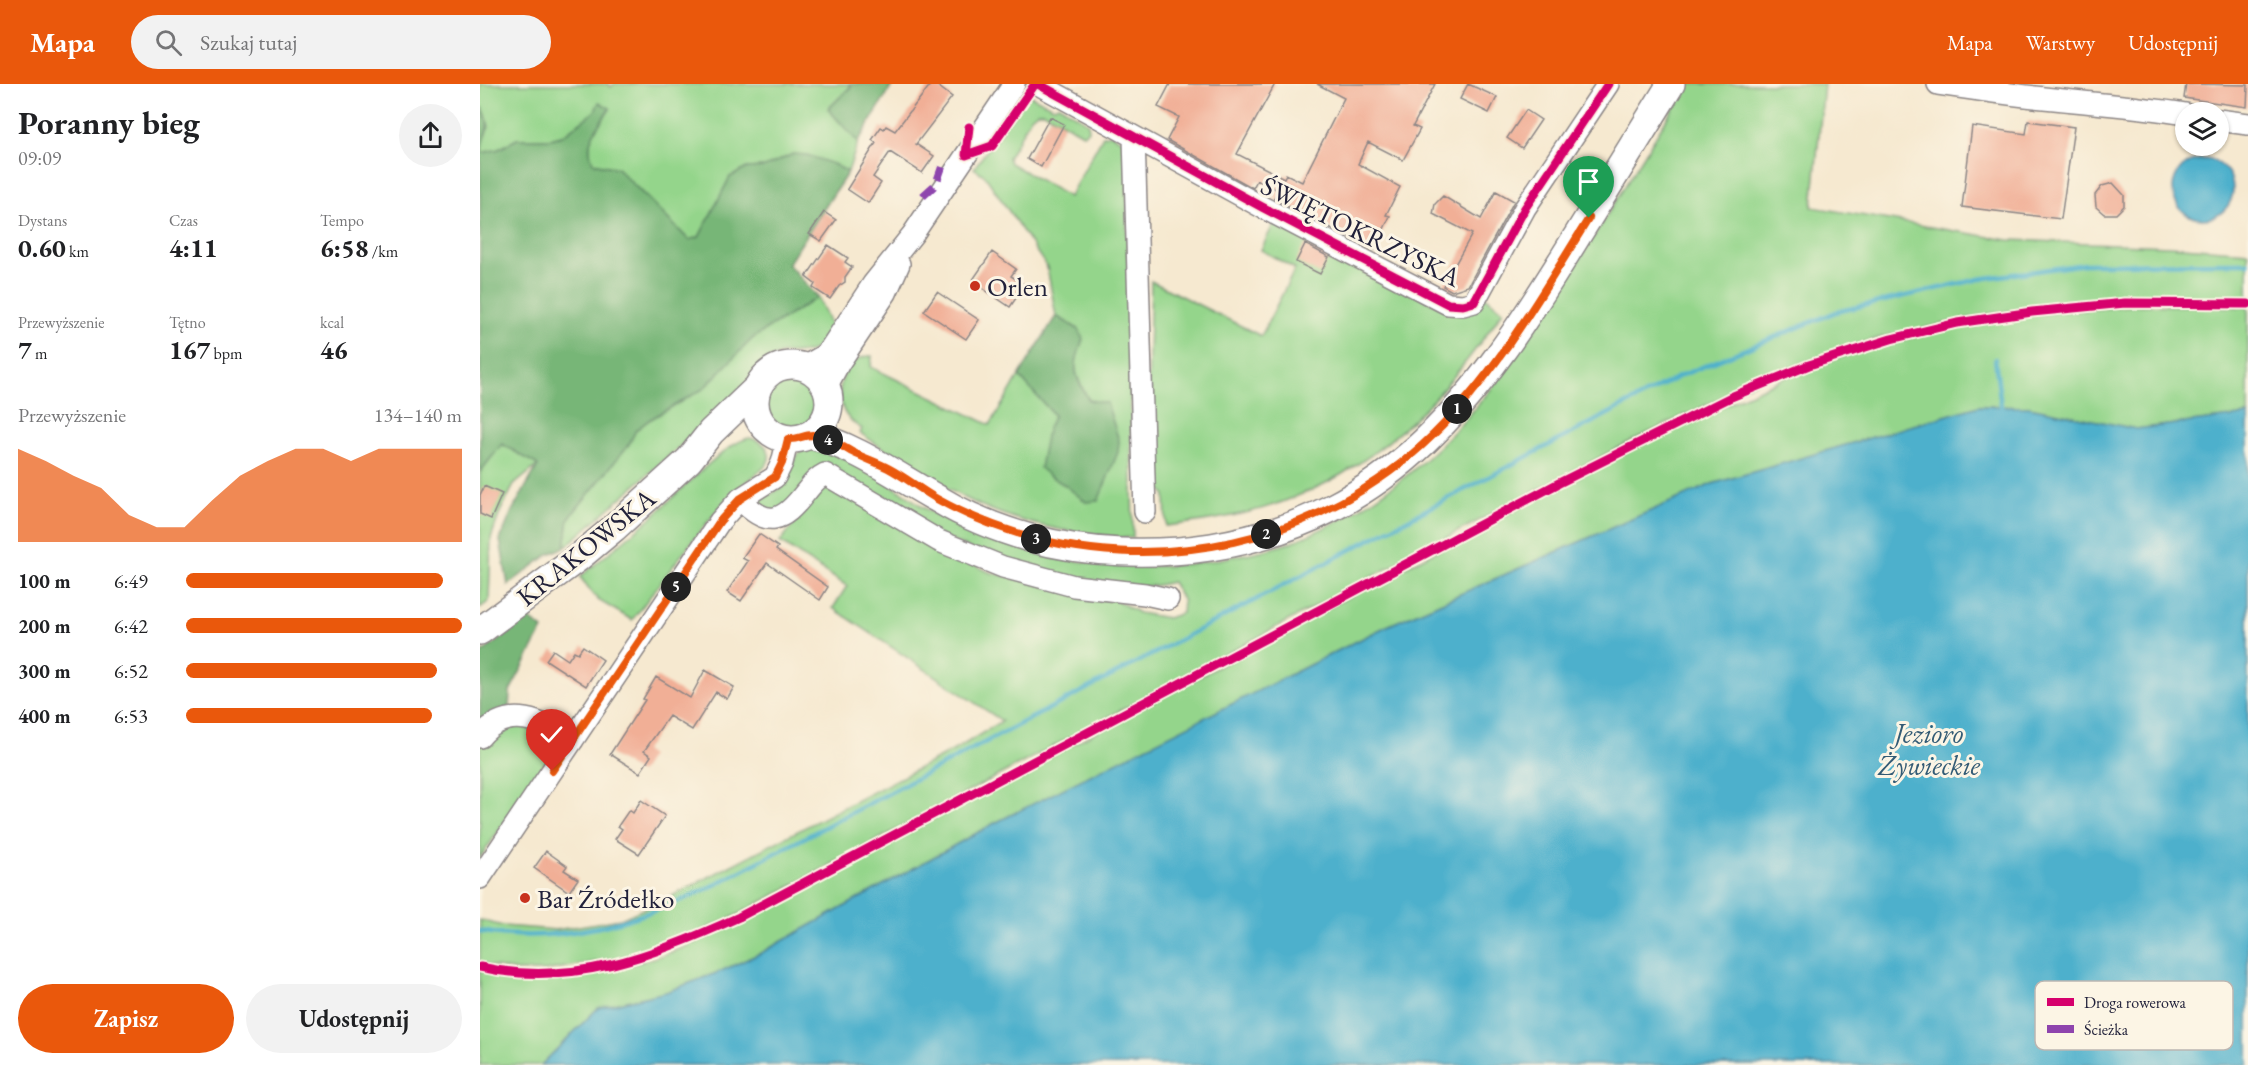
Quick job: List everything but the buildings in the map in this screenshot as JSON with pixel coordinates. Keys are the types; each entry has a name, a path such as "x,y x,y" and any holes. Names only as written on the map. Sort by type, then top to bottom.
{"main road":[{"path":"889,469 840,423 819,377 804,367 792,365 779,367 768,373 757,388 755,409 764,427 778,436 830,441 889,469 938,499 981,521 1029,537 1106,551 1163,552 1224,545 1273,532 1324,511 1368,487 1403,462 1434,435 1471,393 1501,354 1547,285 1671,84"},
{"name":"KRAKOWSKA","path":"689,460 711,432 757,388"},
{"path":"799,437 822,424 827,398"},
{"name":"KRAKOWSKA","path":"480,631 578,558 689,460 738,430 764,427"}],"street":[{"path":"804,367 830,349 873,284 913,234 1014,84"},
{"name":"ŚWIĘTOKRZYSKA","path":"1038,84 1262,207 1398,272 1448,304 1463,305 1474,302 1542,180 1608,84"},
{"path":"1938,84 2056,92 2175,112"},
{"path":"2229,121 2248,124"},
{"path":"1134,137 1145,512"},
{"path":"827,398 838,363 886,293 913,234"},
{"path":"480,878 720,521 740,499 775,477 799,437"},
{"path":"740,499 756,513 770,520 782,517 804,495 816,478 825,474 939,541 1003,567 1074,586 1145,594 1168,599"},
{"path":"480,737 496,722 512,718 530,719 573,740"}],"green space":[{"path":"480,84 608,84 611,87 614,84 849,84 851,86 828,109 858,142 848,172 833,164 793,154 765,167 747,168 730,177 699,237 689,240 617,168 593,163 590,147 593,134 610,109 596,111 562,136 550,139 517,139 499,149 482,153 481,144 489,127 480,105"},
{"path":"849,84 893,84 858,142 828,109 851,87"},
{"path":"1688,84 1824,84 1812,207 2008,240 2169,246 2248,252 2248,300 2124,298 1994,313 1879,338 1833,352 1759,380 1629,442 1327,600 735,916 691,936 631,956 544,971 516,971 480,964 480,920 503,926 556,930 621,919 672,896 958,748 1002,721 833,608 847,586 780,542 824,487 845,494 926,541 989,572 1057,589 1114,599 1139,613 1168,618 1182,613 1183,601 1172,582 1136,587 1113,586 1055,575 1012,563 970,549 930,530 900,514 848,480 827,470 816,473 808,479 788,505 780,510 769,511 755,506 754,504 785,484 794,461 803,450 816,448 843,458 845,455 933,513 973,531 1045,555 1120,566 1158,566 1196,563 1283,545 1334,523 1380,496 1421,464 1458,428 1523,347"},
{"path":"1029,95 1053,107 1059,105 1088,123 1089,130 1083,134 1044,112 1037,112 1031,117 1008,158 1010,163 1069,197 1103,136 1111,134 1128,144 1127,221 1133,538 1067,531 1023,521 981,506 935,482 860,433 862,429 846,415 843,409 840,391 844,374 855,361 863,357 872,356 871,367 990,425 1019,376 1054,415 1047,431 1048,475 1086,502 1119,441 1107,404 1089,400 1079,381 1075,366 1078,329 1056,316 1047,267 985,176 974,168"},
{"path":"599,102 610,108 591,140 590,155 593,163 617,168 689,240 699,237 730,177 747,168 765,167 793,154 807,155 848,172 788,264 818,297 753,338 703,389 636,430 629,444 569,518 565,547 549,554 508,585 500,540 512,511 538,465 502,444 480,472 480,105 488,127 482,153 499,149 517,139 550,139 562,136 595,111"},
{"path":"1274,223 1449,311 1484,295 1503,311 1483,340 1438,395 1413,420 1358,464 1328,482 1280,503 1215,519 1166,526 1165,494 1154,482 1148,399 1151,281 1261,336 1295,269 1261,250"},
{"path":"818,297 832,328 817,348 810,352 780,354 768,360 702,427 565,547 569,518 629,444 636,430 703,389 753,338"},
{"path":"2141,305 2248,307 2248,415 2136,429 2029,407 1979,406 1712,484 1385,627 993,824 761,953 666,992 598,1008 541,1065 480,1065 480,970 531,976 581,974 631,964 695,943 739,922 1388,576 1657,436 1795,373 1897,341 1980,322 1981,324 2023,315"},
{"path":"1056,316 1078,329 1083,339 1076,364 1079,383 1089,400 1107,403 1119,441 1118,452 1098,501 1086,502 1040,468 1047,431 1054,415 1019,376"},
{"path":"792,376 802,378 810,384 816,392 818,402 816,412 810,420 802,426 792,428 782,426 774,420 768,412 766,402 768,392 774,384 782,378"},
{"path":"750,438 766,447 769,455 767,464 733,493 716,512 632,620 598,600 580,577 654,515 728,448"},
{"path":"502,444 538,465 514,485 500,512 491,538 489,601 480,608 480,472"},
{"path":"528,618 543,629 510,691 509,709 480,729 480,654"},
{"path":"512,722 561,740 480,858 480,741"}],"water":[{"path":"2197,159 2209,159 2225,167 2231,177 2233,189 2231,201 2225,211 2209,219 2197,219 2181,211 2173,195 2173,183 2181,167"},
{"name":"Jezioro Żywieckie","path":"1979,406 2029,407 2136,429 2248,415 2248,1065 541,1065 598,1008 666,992 761,953 993,824 1385,627 1712,484"}],"waterway":[{"path":"480,931 509,935 568,933 626,920 709,888 1680,376 1836,312 1979,279 2085,264 2248,263"},
{"path":"1995,359 2001,406"}],"marked path":[{"path":"923,196 936,184 942,167"}],"cycle path":[{"path":"969,127 966,155 992,146 1035,84"},
{"path":"1038,84 1262,207 1448,304 1463,305 1474,302 1525,208 1608,84"},
{"path":"480,967 514,972 548,973 613,964 676,944 739,917 1559,483 1731,397 1809,365 1891,339 1957,323 2032,312 2125,303 2248,304"}],"place":[{"name":"Orlen","path":"975,286"},
{"name":"Bar Źródełko","path":"525,898"}],"route":[{"path":"552,771 720,521 740,499 768,483 778,473 788,439 794,440 810,435 823,438 889,469 938,499 981,521 1052,543 1106,551 1163,552 1194,550 1246,540 1298,523 1347,500 1386,475 1434,435 1466,400 1501,354 1589,218"}]}
